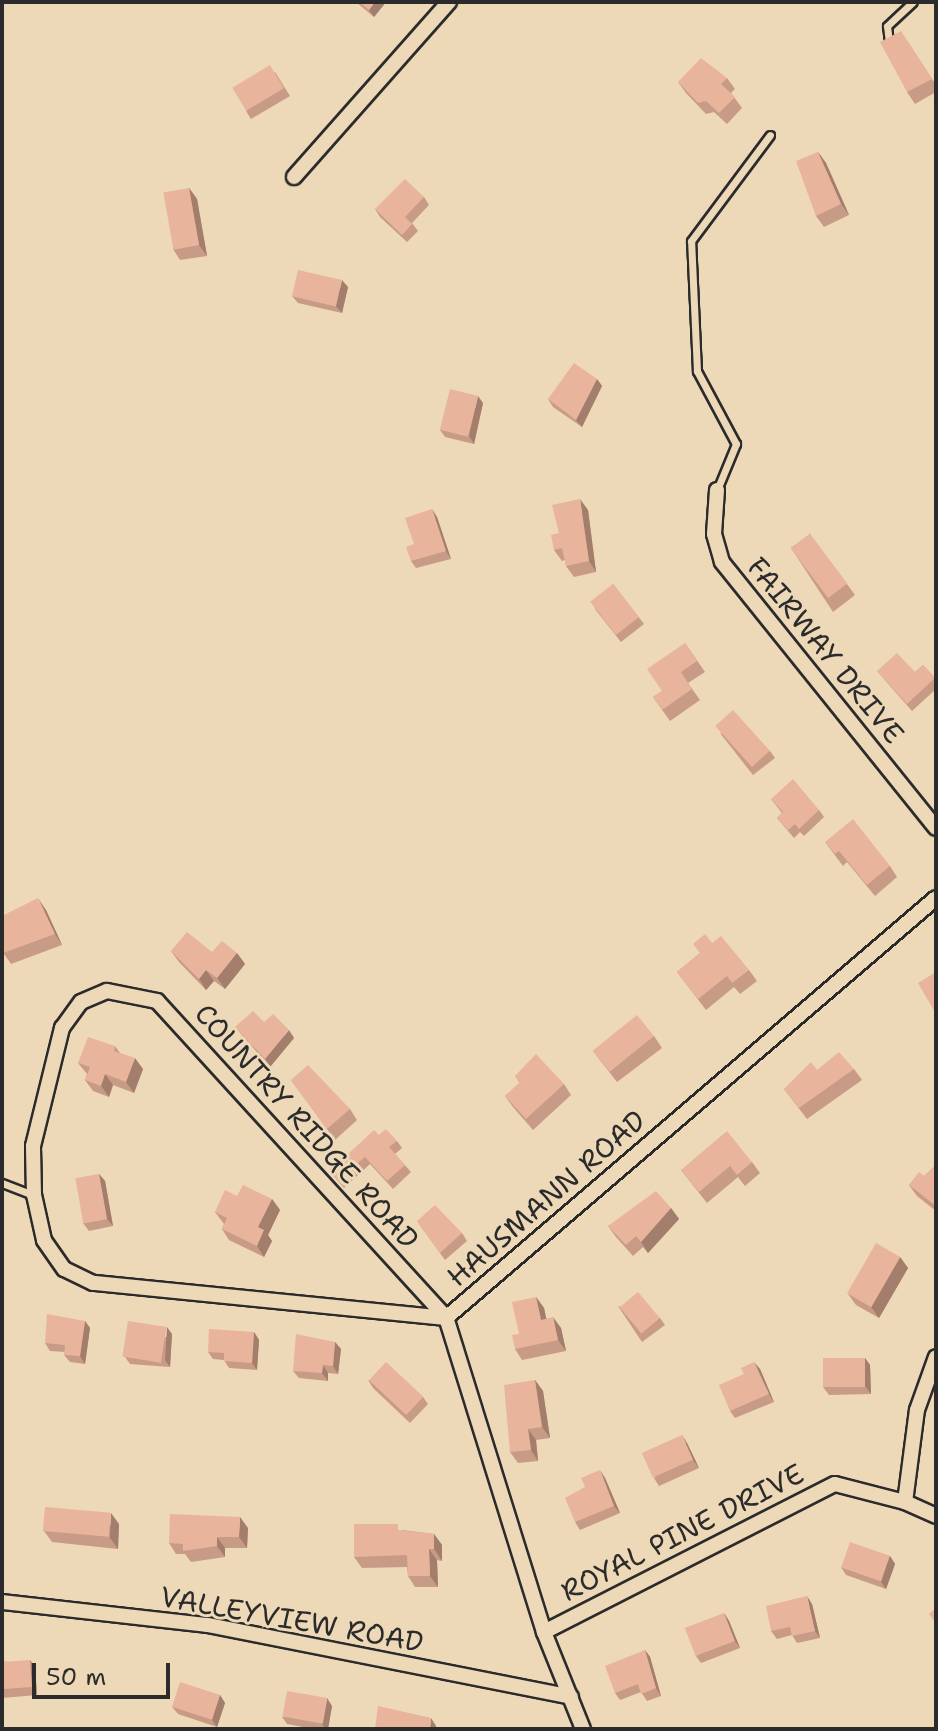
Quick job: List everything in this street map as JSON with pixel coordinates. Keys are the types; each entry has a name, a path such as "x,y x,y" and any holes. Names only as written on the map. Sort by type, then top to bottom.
{"street":[{"path":"294,177 449,2"},
{"name":"FAIRWAY DRIVE","path":"717,490 714,534 722,562 936,828"},
{"name":"HAUSMANN ROAD","path":"583,1729 544,1632 446,1318 936,898"},
{"name":"COUNTRY RIDGE ROAD","path":"107,991 157,1001 446,1318 93,1283 64,1269 44,1240 34,1195 33,1146 62,1028 81,1002 107,991"},
{"path":"905,1502 917,1410 936,1357"},
{"name":"ROYAL PINE DRIVE","path":"544,1632 835,1484 905,1502 936,1516"},
{"name":"VALLEYVIEW ROAD","path":"2,1602 208,1625 571,1697"}],"lane":[{"path":"889,42 887,26 913,2"},
{"path":"717,490 736,444 697,371 691,241 770,135"},
{"path":"2,1183 34,1195"}],"building":[{"path":"359,2 375,2 369,10"},
{"path":"901,31 932,79 907,92 880,42"},
{"path":"701,58 727,78 721,84 735,97 719,113 706,101 698,103 678,82"},
{"path":"270,65 284,88 246,111 232,88"},
{"path":"818,152 841,204 816,216 796,161"},
{"path":"405,179 424,197 405,217 412,224 402,235 375,209"},
{"path":"189,188 199,245 173,250 163,193"},
{"path":"298,270 342,280 336,306 292,296"},
{"path":"574,363 597,379 576,420 548,399"},
{"path":"450,389 478,396 468,437 440,430"},
{"path":"580,499 589,561 566,566 562,548 554,550 551,535 559,533 552,505"},
{"path":"432,509 446,551 411,561 406,547 414,544 405,518"},
{"path":"810,534 847,584 828,598 791,548"},
{"path":"613,584 639,617 616,635 590,602"},
{"path":"685,643 697,661 681,672 692,689 662,710 653,697 662,691 647,669"},
{"path":"897,653 915,672 923,665 935,678 907,704 877,671"},
{"path":"733,710 770,751 752,767 715,726"},
{"path":"793,779 819,810 799,829 795,824 788,830 777,818 783,812 771,799"},
{"path":"853,819 890,866 867,885 839,851 835,854 825,842"},
{"path":"38,898 55,934 3,953 2,916"},
{"path":"187,932 212,952 222,941 237,953 217,978 206,970 199,979 171,951"},
{"path":"705,934 712,943 721,936 749,970 732,983 727,976 698,999 677,972 700,953 693,944"},
{"path":"936,972 936,1014 918,983"},
{"path":"253,1011 264,1022 273,1014 289,1030 265,1059 235,1027"},
{"path":"637,1015 654,1036 610,1072 593,1051"},
{"path":"88,1037 115,1046 114,1051 135,1058 126,1082 105,1074 101,1086 85,1080 90,1067 78,1063"},
{"path":"839,1052 854,1069 799,1108 784,1089 811,1062 817,1070"},
{"path":"536,1054 564,1084 526,1119 505,1096 520,1082 515,1076"},
{"path":"308,1065 350,1109 327,1129 291,1080"},
{"path":"386,1129 397,1141 389,1147 405,1165 387,1181 365,1157 338,1180 330,1171 374,1130 379,1135"},
{"path":"727,1131 752,1162 737,1175 730,1166 699,1192 681,1170"},
{"path":"936,1165 936,1206 909,1185 919,1172 924,1176"},
{"path":"99,1174 107,1219 83,1223 75,1178"},
{"path":"243,1185 272,1199 258,1227 264,1230 257,1246 222,1229 227,1218 215,1212 225,1190 237,1196"},
{"path":"656,1191 671,1208 641,1242 636,1236 626,1245 608,1226"},
{"path":"435,1205 462,1233 440,1253 417,1221"},
{"path":"876,1243 900,1257 871,1307 847,1293"},
{"path":"638,1292 660,1318 641,1333 620,1307"},
{"path":"536,1297 541,1320 553,1317 558,1340 515,1349 512,1335 519,1334 512,1302"},
{"path":"47,1314 85,1321 80,1356 64,1355 65,1345 45,1343"},
{"path":"128,1321 167,1327 161,1363 122,1357"},
{"path":"209,1329 254,1332 252,1363 224,1361 224,1353 208,1352"},
{"path":"296,1334 335,1342 333,1366 323,1365 322,1373 293,1371"},
{"path":"823,1358 865,1358 865,1387 823,1387"},
{"path":"386,1362 423,1397 406,1415 369,1380"},
{"path":"754,1362 769,1394 730,1411 719,1385 744,1374 741,1368"},
{"path":"535,1380 542,1427 528,1429 531,1450 510,1452 504,1385"},
{"path":"682,1435 693,1460 653,1478 642,1453"},
{"path":"600,1470 614,1506 575,1522 565,1498 585,1487 581,1478"},
{"path":"45,1507 111,1513 109,1537 43,1531"},
{"path":"170,1514 240,1517 239,1537 217,1537 217,1546 183,1551 183,1544 169,1543"},
{"path":"354,1524 398,1524 398,1530 434,1534 434,1549 429,1549 430,1576 408,1576 407,1555 354,1557"},
{"path":"850,1542 890,1556 881,1581 841,1568"},
{"path":"807,1596 815,1631 792,1636 790,1627 771,1631 766,1606"},
{"path":"936,1608 936,1624 929,1614"},
{"path":"724,1613 735,1641 696,1656 685,1628"},
{"path":"645,1650 656,1688 641,1694 638,1684 615,1693 605,1666"},
{"path":"30,1660 32,1687 4,1689 2,1662"},
{"path":"180,1682 220,1695 212,1720 172,1707"},
{"path":"287,1691 327,1698 323,1724 282,1717"},
{"path":"378,1706 431,1718 430,1729 375,1729"}]}
